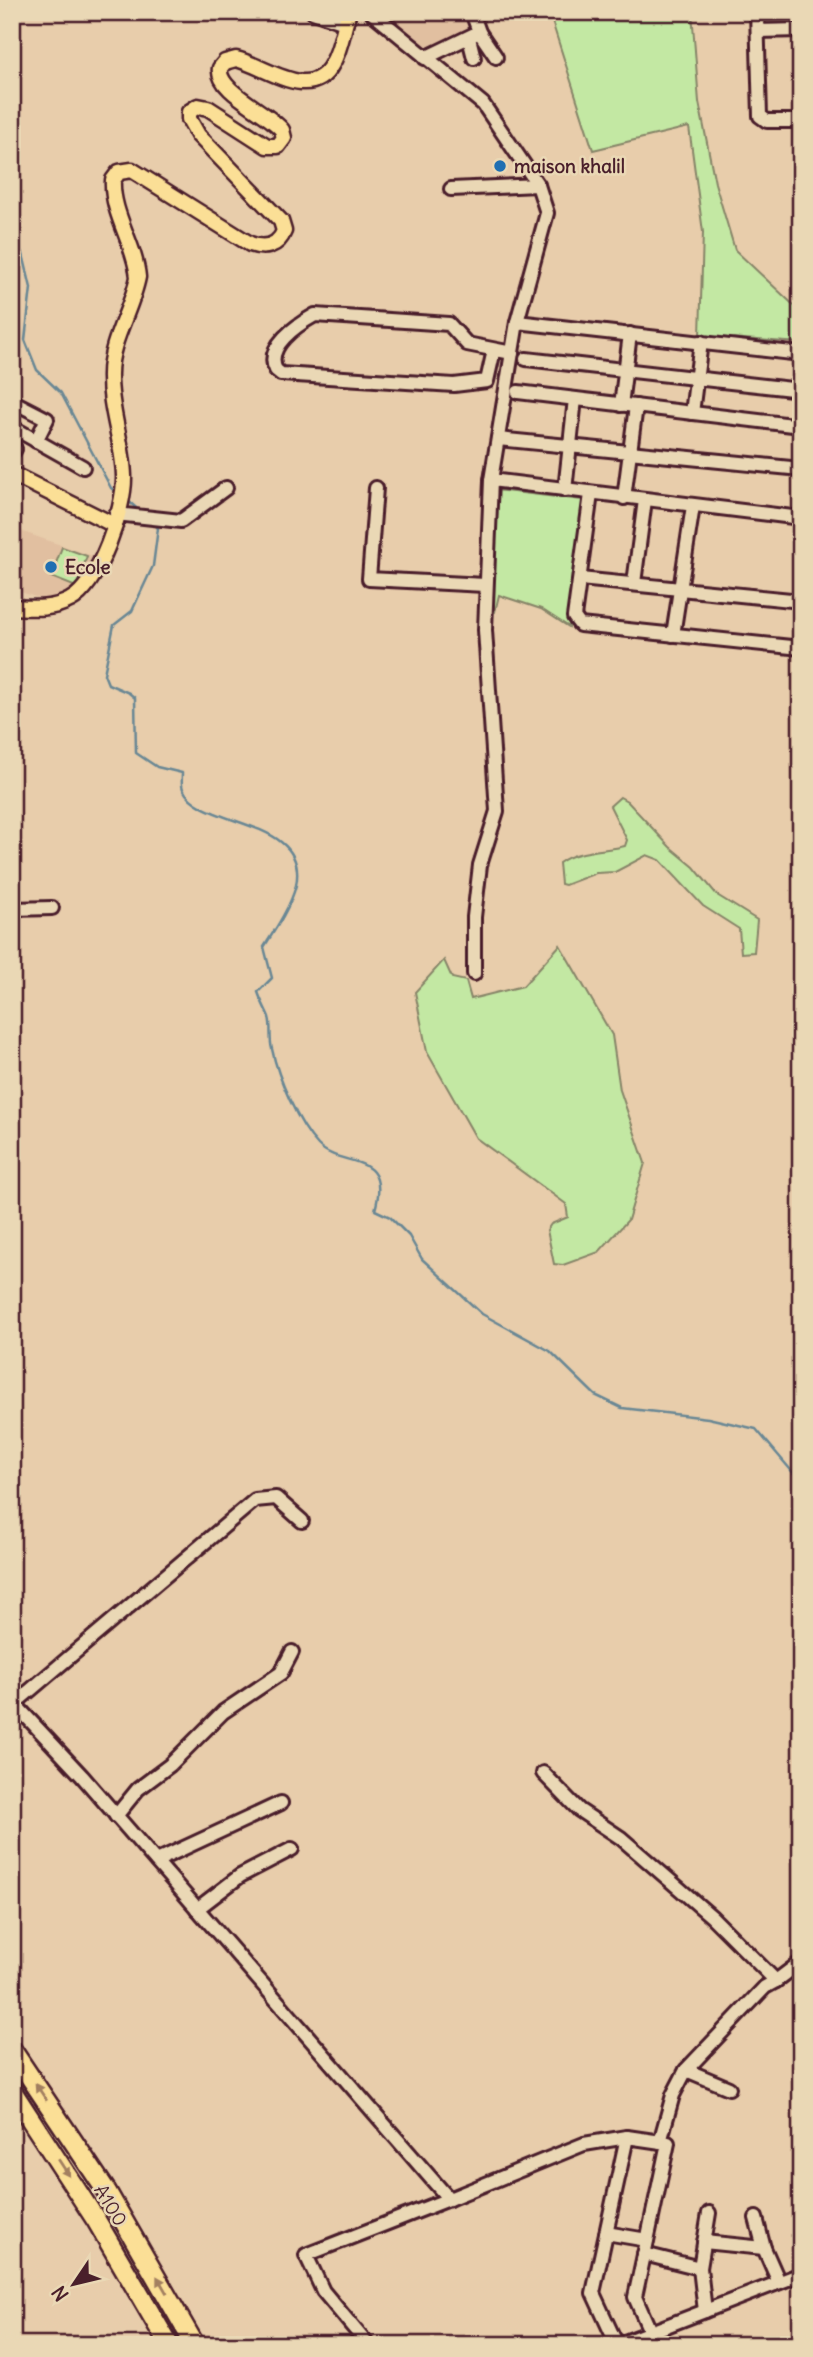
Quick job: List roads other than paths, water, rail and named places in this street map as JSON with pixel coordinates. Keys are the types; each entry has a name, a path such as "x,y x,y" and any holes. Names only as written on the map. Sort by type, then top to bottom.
{"highway":[{"name":"A100","path":"12,2050 107,2192 195,2345"},
{"name":"A100","path":"12,2091 96,2220 169,2345"}],"main road":[{"path":"12,607 55,607 73,599 91,578 107,549 120,514 124,478 110,373 138,277 137,261 114,195 113,180 119,172 132,170 250,244 265,247 278,242 284,231 281,220 198,135 189,119 189,111 198,106 208,107 267,146 278,146 284,138 282,130 229,89 221,79 220,68 225,62 236,59 301,83 317,80 334,62 347,18"},
{"path":"12,474 120,514"}],"street":[{"path":"313,12 347,18"},
{"path":"371,12 483,104 538,185 547,213 517,322 491,480 485,630 497,811 480,865 474,917 474,974"},
{"path":"472,12 474,58"},
{"path":"757,12 760,116 767,121 801,121"},
{"path":"758,31 801,30"},
{"path":"425,58 474,35"},
{"path":"474,35 496,57"},
{"path":"451,189 538,185"},
{"path":"494,350 487,381 454,385 281,374 272,360 277,345 315,315 449,324 455,327 467,344 512,353"},
{"path":"517,322 801,354"},
{"path":"621,405 629,334"},
{"path":"692,413 701,342"},
{"path":"526,359 801,390"},
{"path":"518,393 801,426"},
{"path":"565,491 575,399"},
{"path":"12,401 47,419 36,441"},
{"path":"624,498 636,406"},
{"path":"12,428 83,467"},
{"path":"498,439 801,469"},
{"path":"12,447 15,449 12,453"},
{"path":"491,480 801,518"},
{"path":"120,514 181,521 226,488"},
{"path":"376,488 369,579 485,585"},
{"path":"591,494 575,617 580,625 801,648"},
{"path":"634,583 645,500"},
{"path":"673,635 693,506"},
{"path":"580,579 801,601"},
{"path":"12,909 52,908"},
{"path":"302,1521 276,1498 255,1500 13,1702 156,1861 449,2199"},
{"path":"116,1816 138,1789 170,1765 215,1720 246,1694 281,1673 292,1652"},
{"path":"543,1773 579,1810 621,1838 712,1917 776,1981"},
{"path":"156,1861 281,1803"},
{"path":"197,1909 240,1876 292,1849"},
{"path":"660,2142 673,2095 686,2070 765,1987 801,1962"},
{"path":"686,2070 729,2088"},
{"path":"627,2137 593,2293 617,2345 801,2274"},
{"path":"368,2345 323,2291 306,2255 584,2144 627,2137 668,2143 635,2297 650,2331"},
{"path":"705,2311 700,2268 709,2213"},
{"path":"756,2218 764,2248 779,2282"},
{"path":"606,2233 647,2240"},
{"path":"704,2242 764,2248"},
{"path":"644,2254 700,2268"}],"waterway":[{"path":"12,239 23,254 31,288 25,340 37,370 61,393 111,488 117,493"},
{"path":"126,499 142,513"},
{"path":"152,522 158,528 153,566 132,611 114,625 104,674 108,684 135,698 136,753 157,767 182,773 183,789 194,802 271,835 287,847 296,863 294,893 264,947 272,978 258,992 269,1017 271,1045 279,1073 296,1113 311,1136 328,1152 370,1169 376,1178 378,1191 375,1210 390,1217 409,1236 422,1259 482,1314 550,1351 595,1395 622,1408 708,1418 756,1429 801,1482"}],"place":[{"name":"maison khalil","path":"500,166"},
{"name":"Ecole","path":"51,567"}]}
